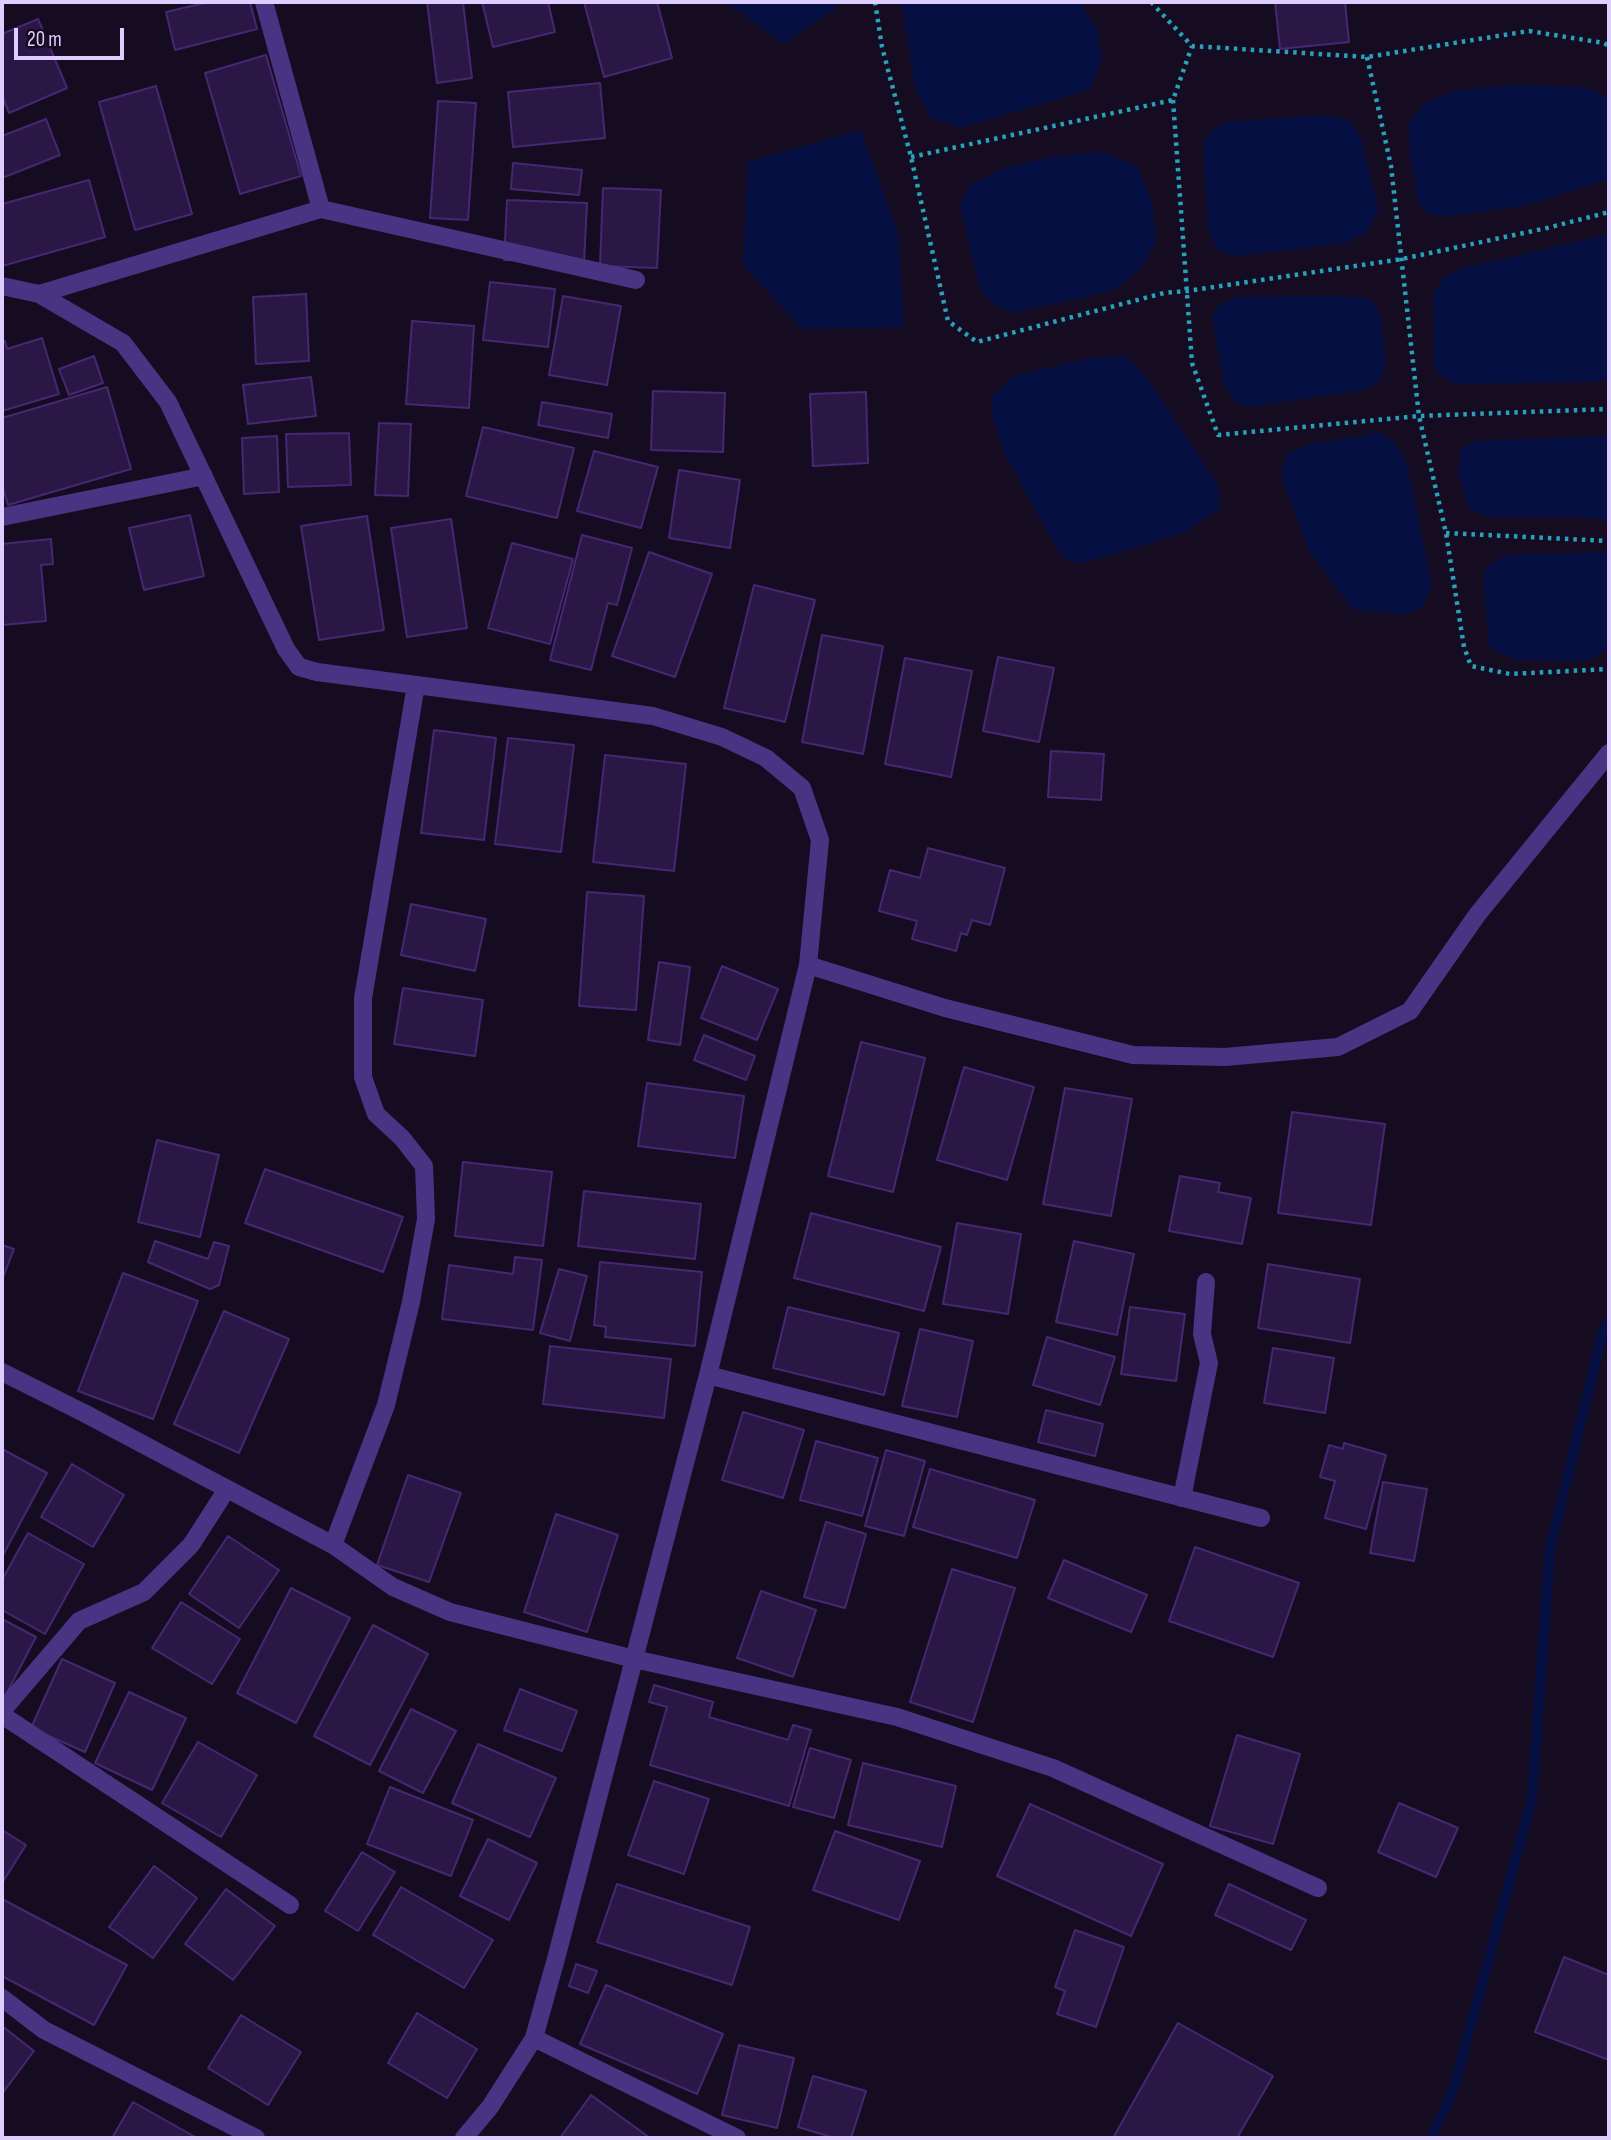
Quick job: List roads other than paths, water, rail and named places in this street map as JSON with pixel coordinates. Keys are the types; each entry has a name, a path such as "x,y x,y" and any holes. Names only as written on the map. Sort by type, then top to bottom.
{"street":[{"path":"264,2 321,209"},
{"path":"39,294 321,209 636,280"},
{"path":"2,286 39,294 123,343 168,402 286,649 299,667 317,673 653,716 722,737 766,758 802,788 820,840 808,965 708,1375 557,1955 534,2038 490,2107 464,2138"},
{"path":"2,517 204,476"},
{"path":"332,1545 386,1405 411,1302 426,1219 424,1166 402,1138 376,1114 363,1077 363,998 416,685"},
{"path":"808,965 945,1008 1133,1055 1225,1057 1338,1047 1409,1011 1477,915 1609,753"},
{"path":"1182,1498 1209,1363 1202,1334 1206,1282"},
{"path":"2,1372 332,1545 393,1587 450,1612 634,1659 897,1717 1053,1768 1318,1888"},
{"path":"708,1375 1261,1518"},
{"path":"227,1489 191,1545 144,1592 79,1621 2,1713 290,1905"},
{"path":"2,1998 44,2029 256,2138"},
{"path":"534,2038 737,2138"}],"waterway":[{"path":"1431,2138 1453,2091 1532,1798 1550,1549 1603,1331 1609,1321"}]}
